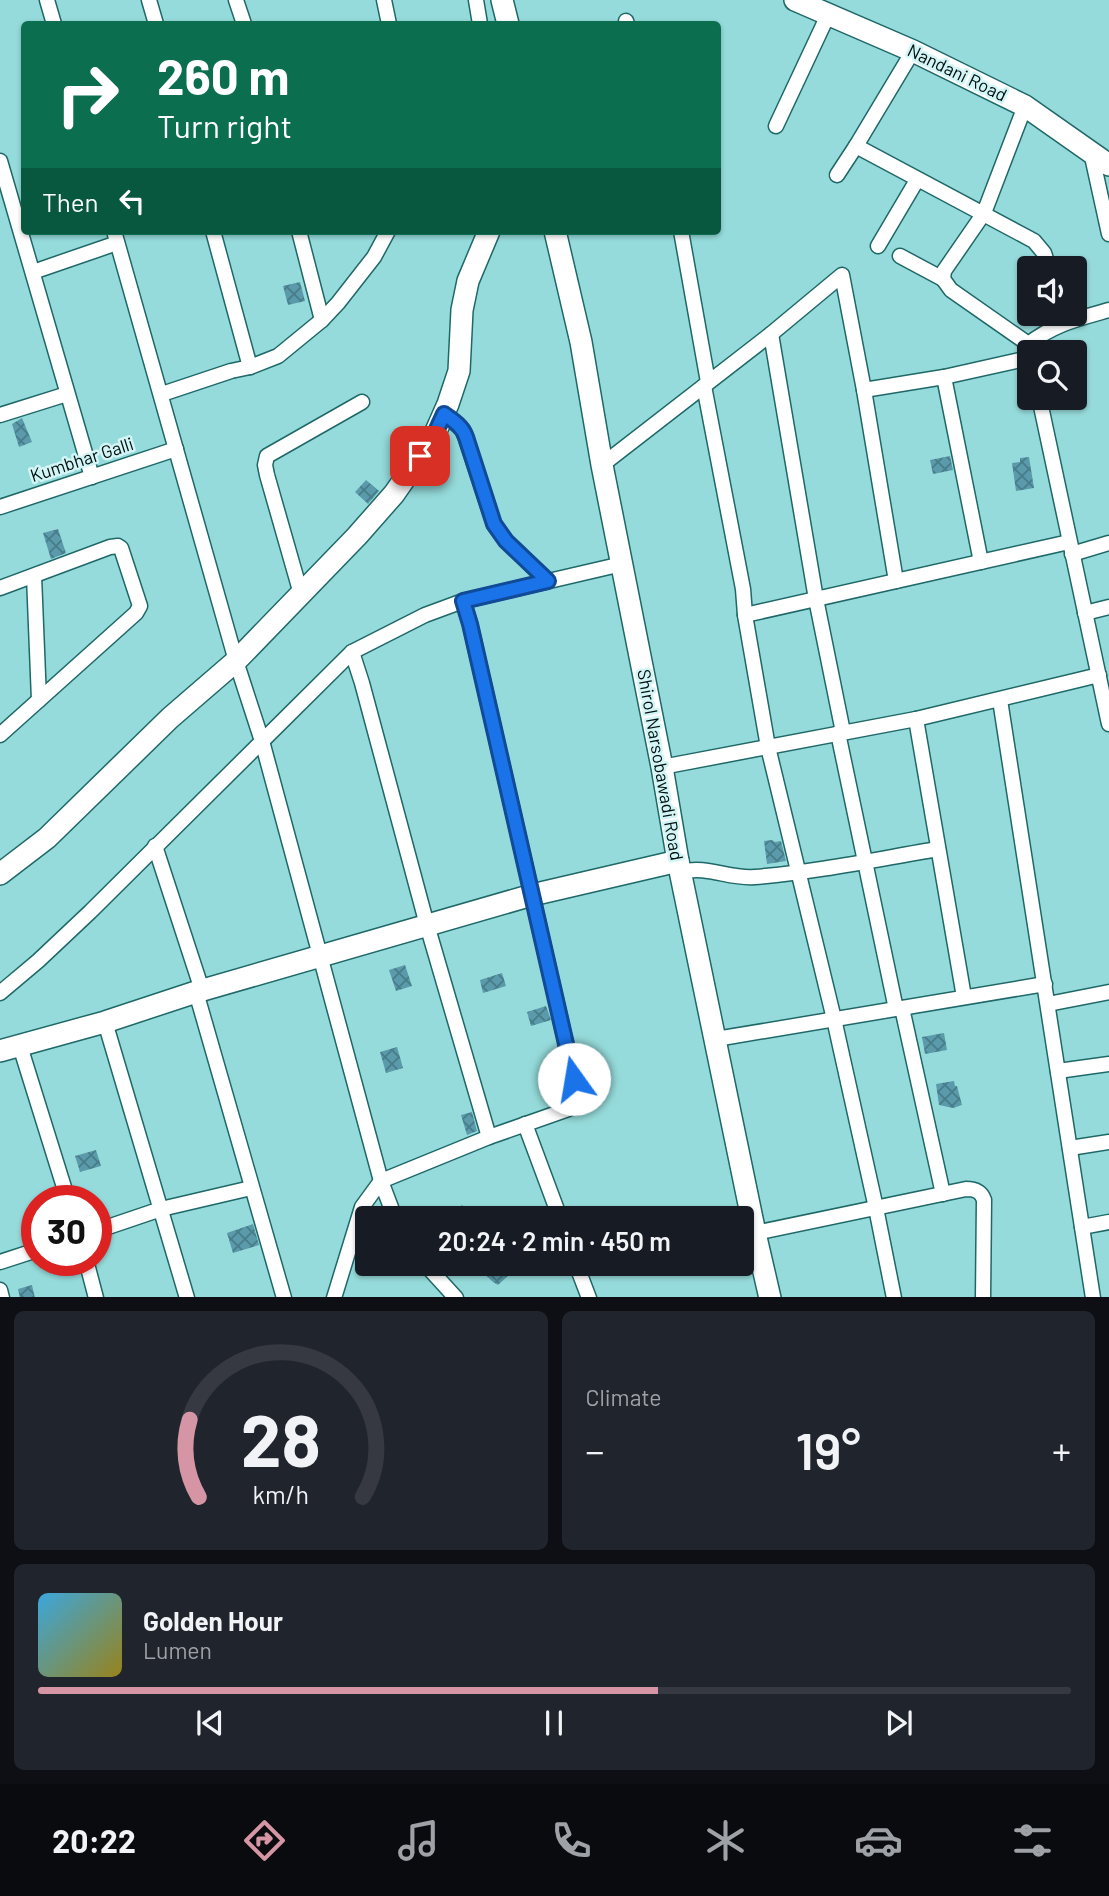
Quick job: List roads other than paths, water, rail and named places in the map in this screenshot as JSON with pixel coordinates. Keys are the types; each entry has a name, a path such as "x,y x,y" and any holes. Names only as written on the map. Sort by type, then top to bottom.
{"street":[{"path":"47,0 53,21"},
{"path":"149,0 155,21"},
{"path":"236,0 243,21"},
{"path":"384,0 385,21"},
{"path":"476,0 480,21"},
{"path":"502,0 507,21"},
{"name":"Nandani Road","path":"794,0 913,51 1025,106 1109,165"},
{"path":"776,126 828,15"},
{"path":"837,175 913,51"},
{"path":"943,279 944,271 984,213 1025,106"},
{"path":"856,146 1034,241 1045,256"},
{"path":"1091,152 1109,234"},
{"path":"0,161 21,232"},
{"path":"878,246 917,180"},
{"path":"22,235 92,477"},
{"path":"214,235 250,367"},
{"path":"300,235 322,320"},
{"path":"162,394 278,356 322,320 338,303 374,257 386,235"},
{"path":"0,874 47,838 170,718 236,661 394,494 433,438 444,414 458,371 462,310 468,281 487,235"},
{"name":"Shirol Narsobawadi Road","path":"556,235 581,342 679,866 770,1297"},
{"path":"682,235 768,747 834,1019 894,1297"},
{"path":"33,272 116,237 236,661 262,741 391,1206"},
{"path":"900,257 943,279 951,290 1023,340"},
{"path":"602,464 771,334 842,275 896,581"},
{"path":"1087,314 1109,310"},
{"path":"1037,340 1050,326"},
{"path":"771,334 816,599 866,860 943,1194"},
{"path":"864,390 944,377 1017,356"},
{"path":"944,377 981,562"},
{"path":"0,415 67,394"},
{"path":"301,594 265,461 267,456 362,402"},
{"path":"1042,410 1109,724"},
{"path":"444,414 463,429 494,524 506,541 548,581"},
{"name":"Kumbhar Galli","path":"0,507 176,449"},
{"path":"745,615 981,562 1109,542"},
{"path":"0,589 118,546 121,548 140,606 136,613 0,735"},
{"path":"0,993 38,961 352,652 425,615 463,601 622,564"},
{"path":"34,576 39,700"},
{"path":"334,1297 362,1207 382,1181 489,1137 580,1105 474,637 463,601"},
{"path":"1085,613 1109,607"},
{"path":"352,652 489,1137"},
{"path":"662,767 916,719 1099,675"},
{"path":"1000,700 1093,1297"},
{"path":"916,719 964,997"},
{"path":"155,846 199,991 251,1188 284,1297"},
{"path":"62,1185 10,1048 531,895 679,866 741,877 799,873 938,849"},
{"path":"716,1039 1045,984"},
{"path":"1048,1004 1109,992"},
{"path":"105,1022 187,1297"},
{"path":"1058,1071 1109,1064"},
{"path":"525,1124 556,1206"},
{"path":"1070,1148 1109,1142"},
{"path":"112,1226 161,1209 251,1188"},
{"path":"755,1233 973,1189 982,1195 984,1200 983,1297"},
{"path":"1082,1227 1109,1222"},
{"path":"0,1262 21,1255"},
{"path":"90,1276 96,1297"},
{"path":"440,1276 452,1296"},
{"path":"581,1276 589,1297"},
{"path":"0,1290 2,1297"}]}
